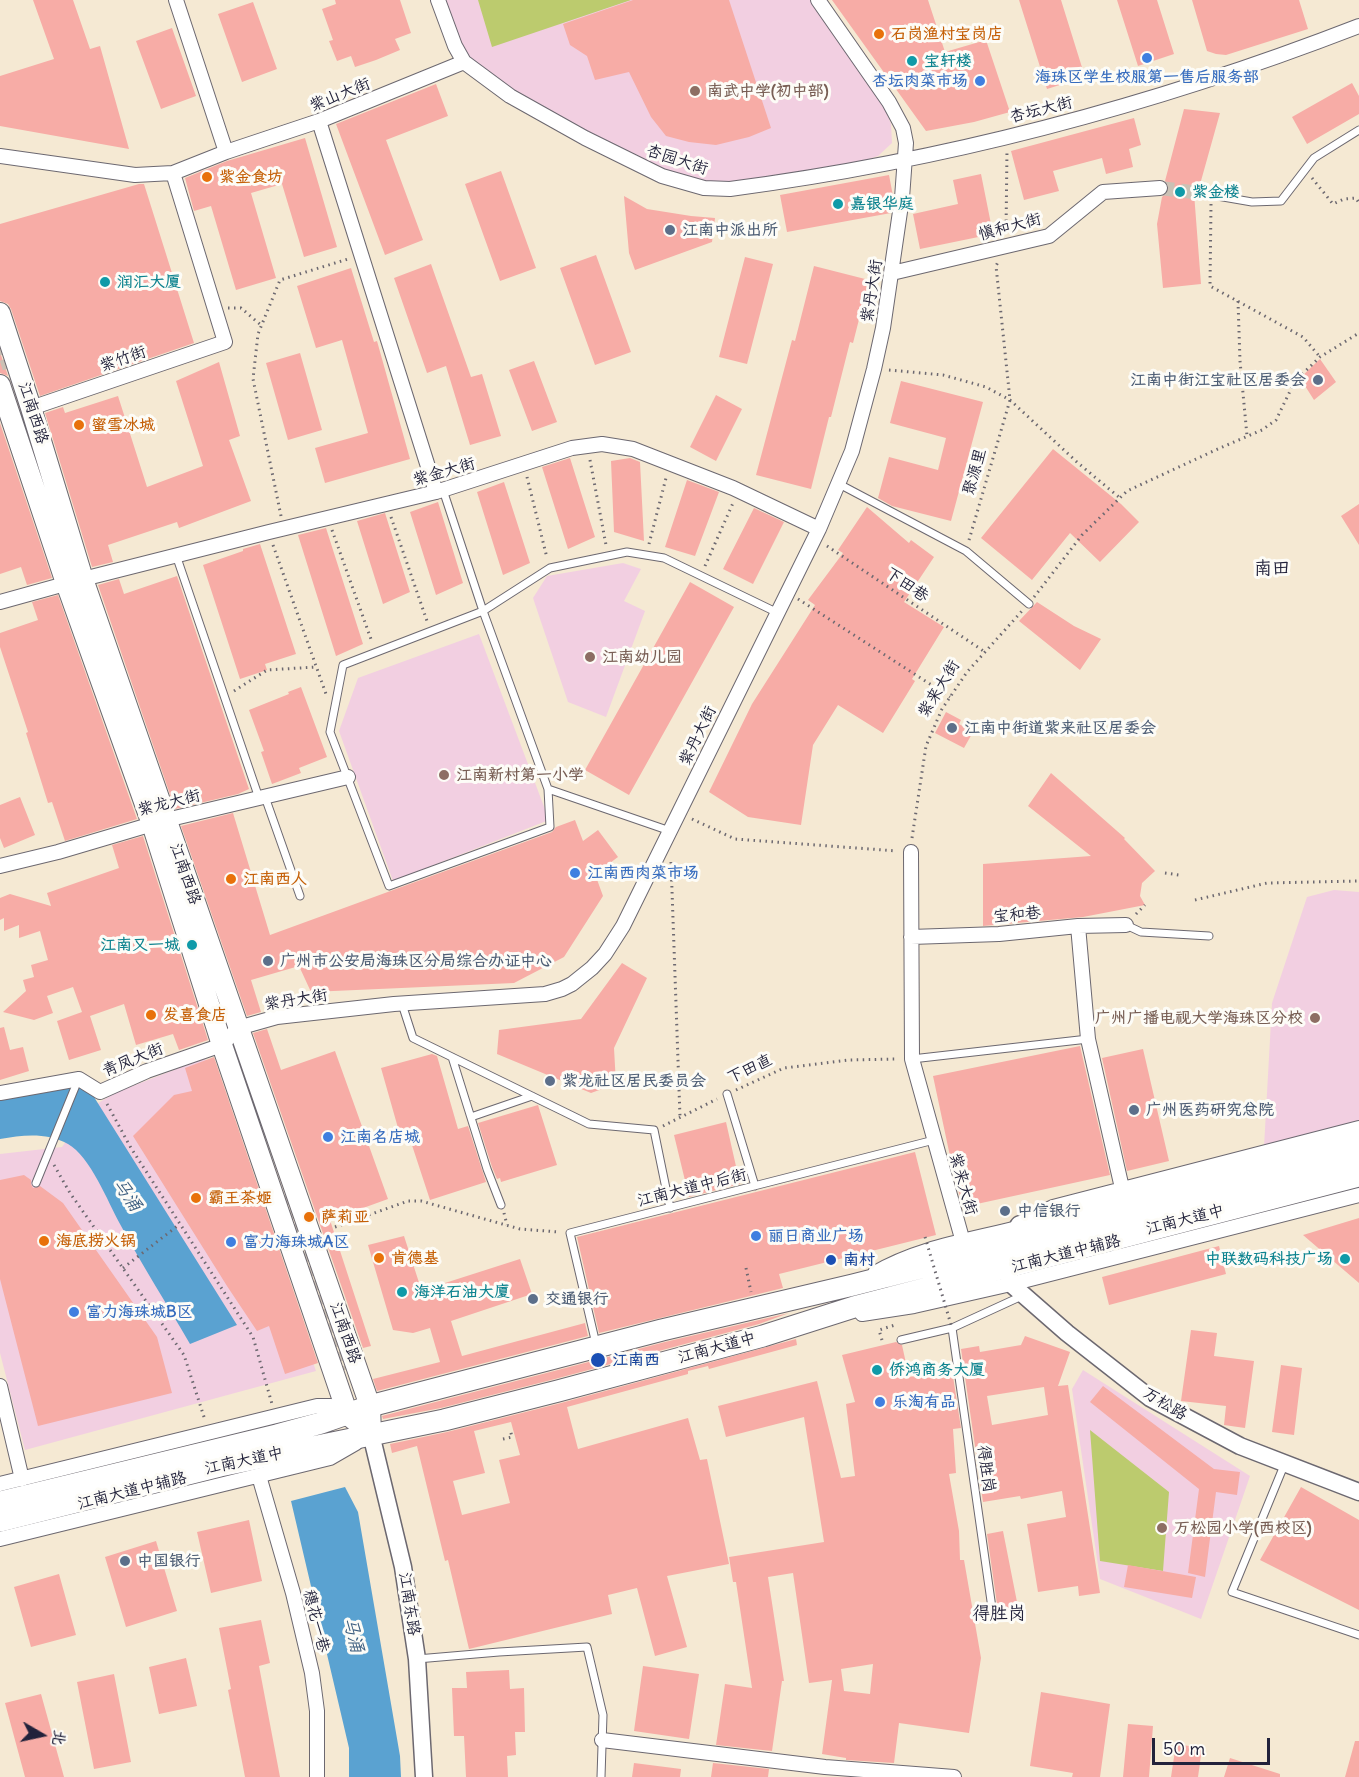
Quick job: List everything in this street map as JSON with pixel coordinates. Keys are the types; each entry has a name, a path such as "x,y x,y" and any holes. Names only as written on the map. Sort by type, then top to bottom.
{"highway":[{"path":"1023,1235 1190,1185 1359,1141"}],"main road":[{"name":"江南西路","path":"0,313 31,408 74,581"},
{"path":"0,385 74,581 159,822 222,1045 348,1415 371,1434"},
{"name":"江南西路","path":"159,822 238,1028 370,1406 371,1434"},
{"name":"江南大道中","path":"0,1521 217,1459 277,1436 348,1415 370,1406 596,1347 853,1285 1023,1235 1359,1156"},
{"name":"江南大道中","path":"0,1502 217,1459 444,1420 674,1360 813,1321 854,1307 1014,1282 1271,1209 1359,1176"},
{"path":"436,1389 444,1420"}],"street":[{"path":"176,0 226,152"},
{"path":"438,0 455,46 464,62"},
{"path":"818,0 889,102 903,128 906,143 905,160"},
{"name":"杏坛大街","path":"905,160 1149,99 1359,26"},
{"name":"紫山大街","path":"0,156 135,175 173,172 319,122 464,62"},
{"name":"杏园大街","path":"464,62 510,96 585,138 662,176 694,186 730,189 905,160"},
{"path":"319,122 440,491"},
{"name":"紫丹大街","path":"238,1028 277,1017 303,1013 545,994 572,984 605,954 623,926 817,534 852,451 874,369 892,273 905,160"},
{"path":"173,172 215,309"},
{"name":"慎和大街","path":"892,273 1049,236 1103,192 1160,188"},
{"name":"紫竹街","path":"31,408 225,342 215,309"},
{"name":"紫金大街","path":"0,602 176,555 440,491 572,448 602,444 633,449 739,491 817,534"},
{"name":"紫龙大街","path":"0,866 58,852 159,822 348,777"},
{"name":"紫来大街","path":"910,852 912,1059 963,1242"},
{"name":"宝和巷","path":"911,937 999,934 1078,926 1126,925"},
{"path":"1078,926 1089,1039 1122,1188"},
{"name":"青凤大街","path":"78,1081 100,1092 147,1071 222,1045 238,1028"},
{"path":"0,1093 78,1081"},
{"path":"853,1285 902,1259 963,1242 1023,1235 1041,1212 1122,1188 1359,1128"},
{"path":"1271,1209 1359,1195"},
{"name":"万松路","path":"1014,1282 1067,1334 1150,1398 1240,1446 1359,1492"},
{"path":"0,1386 22,1479"},
{"name":"江南大道中辅路","path":"0,1484 22,1479 217,1459 259,1476 330,1458 371,1434"},
{"name":"江南东路","path":"371,1434 403,1567 417,1659 424,1777"},
{"name":"江南大道中辅路","path":"0,1539 217,1459"},
{"name":"穗花一巷","path":"259,1476 312,1673 317,1711 317,1777"},
{"path":"602,1740 825,1767 954,1777"}],"lane":[{"path":"1200,194 1252,202 1281,201 1314,158 1359,130"},
{"path":"839,484 966,551 1029,604"},
{"path":"440,491 483,611 548,789 550,827 388,886 330,732 343,665 483,611 550,568 627,552 664,558 778,613"},
{"path":"176,555 225,698 300,896"},
{"path":"548,789 670,831"},
{"path":"1126,925 1141,932 1209,936"},
{"path":"402,1004 413,1038 589,1124 654,1130 670,1208"},
{"path":"912,1059 1089,1039"},
{"path":"452,1057 487,1169 501,1205"},
{"path":"36,1183 78,1081"},
{"path":"727,1094 755,1186"},
{"path":"471,1117 532,1096"},
{"name":"江南大道中后街","path":"570,1233 934,1140"},
{"path":"570,1233 596,1347"},
{"path":"901,1340 952,1328 1014,1282"},
{"name":"得胜岗","path":"952,1328 993,1615"},
{"path":"1285,1463 1232,1592 1359,1635"},
{"path":"417,1659 587,1647 603,1715 601,1777"}],"path":[{"name":"聚源里","path":"966,551 1010,400 996,266 1004,246 1006,229 1007,136"},
{"path":"1305,169 1333,204 1344,199 1356,198 1359,203"},
{"path":"1211,196 1210,286 1303,337 1320,357"},
{"path":"284,528 254,379 258,334 280,280 361,254"},
{"path":"1238,301 1240,361 1247,436"},
{"path":"215,309 241,308 262,326"},
{"name":"紫来大街","path":"910,852 926,746 942,709 967,672 1029,604 1082,535 1127,491 1262,430 1276,420 1295,381 1320,357 1359,333"},
{"path":"874,369 944,375 986,387 1010,400 1025,412 1078,463 1120,498"},
{"path":"588,446 608,555"},
{"path":"647,555 669,463"},
{"path":"524,464 550,568"},
{"path":"701,576 739,491"},
{"path":"387,504 430,631"},
{"path":"328,518 376,653"},
{"path":"269,532 333,716"},
{"name":"下田巷","path":"817,534 985,652"},
{"path":"788,592 950,697"},
{"path":"225,698 267,670 316,667"},
{"path":"679,812 735,839 910,852"},
{"path":"670,831 680,1117"},
{"path":"1165,873 1179,875"},
{"path":"1195,900 1267,883 1359,881"},
{"name":"下田直","path":"654,1130 784,1068 849,1059 912,1059"},
{"path":"100,1092 131,1148 253,1337 273,1407"},
{"path":"49,1155 70,1193 184,1354 217,1459"},
{"path":"335,1227 408,1201 421,1201 520,1229 570,1233"},
{"path":"123,1268 180,1224"},
{"path":"925,1237 952,1328"},
{"path":"746,1268 755,1308"},
{"path":"879,1329 882,1340"},
{"path":"503,1439 512,1437 510,1429"}],"shaded area":[{"name":"南武中学(初中部)","path":"442,0 813,0 833,34 867,77 884,106 891,124 892,143 878,156 841,168 731,186 682,179 616,151 487,76 465,58"},
{"name":"江南幼儿园","path":"623,563 641,569 624,601 645,611 606,717 568,702 533,598 547,576"},
{"name":"江南新村第一小学","path":"479,634 549,820 393,881 339,731 358,678"},
{"name":"广州广播电视大学海珠区分校","path":"1334,890 1359,892 1359,1122 1264,1147 1272,1003 1307,897"},
{"path":"205,1058 316,1371 25,1450 0,1353 0,1154 62,1147 88,1109 117,1092"},
{"name":"万松园小学(西校区)","path":"1083,1370 1250,1476 1201,1619 1100,1579 1072,1389"}],"green space":[{"path":"478,0 631,0 492,47"},
{"path":"1090,1430 1169,1492 1163,1571 1100,1561"}],"water":[{"name":"马涌","path":"56,1087 81,1087 94,1097 237,1325 190,1344 128,1239 98,1180 84,1158 68,1144 43,1136 0,1139 0,1098"},
{"name":"马涌","path":"345,1487 358,1512 400,1756 401,1777 349,1777 349,1748 291,1501"}],"building":[{"path":"33,0 73,0 90,49 100,46 129,149 0,126 0,76 54,59"},
{"path":"335,0 400,0 411,33 395,39 400,50 376,60 355,67 351,56 337,61 329,41 333,40 322,9 336,4"},
{"path":"633,0 729,0 771,128 749,137 716,145 689,142 666,136 651,117 629,72 595,80 587,56 570,45 563,24"},
{"name":"宝轩楼","path":"832,0 928,0 945,52 986,40 1010,112 974,122 926,131"},
{"path":"1019,0 1061,0 1085,77 1047,89"},
{"path":"1117,0 1157,0 1174,54 1138,66"},
{"path":"1192,0 1299,0 1308,29 1226,55 1216,54 1207,51"},
{"path":"253,2 277,69 242,82 218,14"},
{"path":"172,28 196,96 161,109 136,41"},
{"path":"1352,83 1359,96 1359,114 1307,144 1292,117"},
{"path":"436,84 448,116 386,140 423,240 385,255 336,124"},
{"name":"紫金楼","path":"1184,109 1220,113 1199,188 1194,193 1201,284 1163,288 1157,224 1162,197 1169,187 1165,181"},
{"path":"1134,118 1141,145 1129,149 1133,167 1106,174 1102,158 1053,171 1059,191 1024,200 1011,151"},
{"path":"305,138 337,247 304,257 282,184 251,193 276,278 236,290 211,206 194,211 185,178 227,161"},
{"path":"501,171 536,268 500,281 465,184"},
{"path":"981,174 993,234 920,249 913,214 958,204 953,180"},
{"name":"嘉银华庭","path":"889,175 893,196 891,213 787,232 780,195"},
{"name":"润汇大厦","path":"144,184 194,343 40,396 11,309 8,304 0,301 0,224"},
{"name":"江南中派出所","path":"624,196 647,209 715,218 712,242 635,270 629,253"},
{"path":"596,255 631,352 595,365 560,268"},
{"path":"745,257 773,264 747,364 719,357"},
{"path":"431,264 471,377 482,374 501,436 470,445 446,366 427,373 394,278"},
{"path":"814,266 869,280 853,343 850,342 831,417 829,417 811,489 756,475"},
{"path":"351,268 374,342 377,341 410,459 325,483 315,448 368,433 342,340 316,348 297,286"},
{"path":"0,352 8,376 0,373"},
{"path":"300,353 322,430 288,440 266,363"},
{"name":"江南中街江宝社区居委会","path":"1320,359 1336,382 1314,400 1300,378"},
{"path":"534,361 557,422 532,431 509,370"},
{"path":"219,362 240,436 229,440 251,501 179,528 177,522 108,545 113,562 92,567 45,413 63,407 65,413 118,396 147,487 203,466 176,381"},
{"path":"901,381 983,402 951,521 892,506 878,498 889,457 938,470 946,438 890,423"},
{"path":"716,395 742,409 716,461 690,447"},
{"path":"0,423 52,578 27,585 21,567 0,574"},
{"path":"1053,449 1121,504 1139,522 1100,562 1070,533 1032,580 981,538"},
{"path":"570,458 595,537 568,549 542,467"},
{"path":"630,458 640,462 644,541 614,532 611,461"},
{"path":"687,480 719,492 695,556 665,547"},
{"path":"504,482 530,563 503,575 477,492"},
{"path":"438,502 463,583 436,595 410,512"},
{"path":"1359,504 1359,545 1341,516"},
{"path":"867,507 909,543 911,540 934,557 904,602 944,627 883,733 838,705 813,745 801,825 748,817 709,792 752,704 815,605 808,600 843,553 838,550"},
{"path":"754,508 784,522 753,584 723,569"},
{"path":"385,513 410,592 383,604 357,521"},
{"path":"326,528 363,644 336,656 298,535"},
{"path":"260,544 296,654 265,664 267,670 240,679 203,565"},
{"path":"177,576 249,789 238,794 175,809 98,585 119,579 124,594"},
{"path":"690,582 734,607 629,795 585,770"},
{"path":"58,595 137,819 65,841 52,802 48,803 0,647 0,633 38,620 32,602"},
{"path":"1037,602 1074,626 1101,639 1080,670 1019,621"},
{"path":"301,687 327,757 299,768 301,773 272,784 261,752 264,751 249,710"},
{"name":"江南中街道紫来社区居委会","path":"946,712 961,720 959,724 973,732 964,748 935,733"},
{"path":"1051,773 1125,838 1155,871 1142,883 1140,896 1145,905 1083,917 983,926 983,864 1091,856 1028,806"},
{"path":"20,797 35,835 4,848 0,838 0,805"},
{"path":"233,813 270,935 552,832 556,827 575,820 583,841 598,830 618,857 595,874 603,896 564,957 514,983 311,992 299,966 251,980 261,1012 247,1016 181,826"},
{"path":"143,836 208,1040 179,1050 173,1034 136,1045 124,1004 90,1016 101,1050 69,1060 57,1021 82,1012 73,987 47,996 53,1013 34,1020 3,1012 26,991 23,980 34,977 31,965 48,960 40,931 19,938 19,925 4,931 4,918 0,920 0,898 10,894 51,906 47,893 119,868 112,845"},
{"path":"622,963 647,978 614,1048 616,1084 591,1093 497,1054 499,1030 581,1019"},
{"path":"4,1027 10,1050 23,1047 29,1071 0,1080 0,1028"},
{"name":"江南名店城","path":"267,1029 281,1070 335,1051 388,1199 330,1220 371,1346 363,1348 253,1033"},
{"path":"1080,1046 1110,1175 963,1207 933,1076"},
{"name":"广州医药研究总院","path":"1143,1049 1169,1161 1127,1171 1102,1058"},
{"path":"432,1054 437,1056 458,1129 468,1126 486,1182 430,1200 408,1133 400,1135 381,1068"},
{"name":"富力海珠城A区","path":"214,1057 318,1363 285,1374 269,1326 257,1331 133,1136 174,1095 192,1091 185,1068"},
{"path":"538,1105 557,1165 501,1182 500,1178 497,1179 492,1167 478,1123"},
{"path":"726,1122 740,1184 689,1197 674,1135"},
{"name":"丽日商业广场","path":"915,1152 936,1235 779,1274 783,1288 599,1333 577,1237"},
{"name":"富力海珠城B区","path":"24,1175 31,1180 33,1188 40,1186 63,1203 157,1337 172,1393 38,1426 0,1279 0,1180"},
{"name":"中联数码科技广场","path":"1359,1218 1359,1283 1303,1235"},
{"path":"404,1236 423,1295 447,1288 445,1283 520,1259 532,1294 451,1321 462,1356 585,1323 588,1336 377,1391 373,1379 440,1362 430,1328 413,1333 393,1330 368,1245"},
{"path":"1219,1246 1226,1274 1109,1305 1102,1277"},
{"path":"789,1313 759,1324 441,1408 383,1419 382,1416 665,1342"},
{"path":"1191,1330 1217,1333 1214,1356 1254,1361 1245,1428 1224,1425 1226,1406 1181,1401"},
{"path":"1025,1336 1070,1352 1058,1386 1068,1385 1100,1593 1079,1596 1078,1586 1038,1592 1027,1524 1066,1517 1062,1491 1021,1499 1020,1496 983,1502 961,1349 979,1346 980,1352 1021,1345","holes":["1044,1387 1048,1415 992,1425 987,1396"]},
{"path":"796,1339 797,1345 709,1369 708,1366 688,1371 688,1374 567,1407 578,1449 688,1418 700,1460 707,1459 729,1564 667,1576 687,1647 655,1656 637,1588 608,1595 612,1614 469,1649 417,1446 392,1453 390,1444 561,1403","holes":["511,1422 520,1455 499,1460 510,1503 462,1515 453,1481 485,1473 474,1431"]},
{"path":"896,1342 902,1345 909,1377 952,1370 961,1428 953,1429 956,1473 949,1474 959,1531 960,1560 964,1560 981,1658 969,1733 899,1723 894,1763 846,1760 846,1758 822,1754 832,1680 809,1683 793,1573 768,1577 784,1681 782,1681 772,1751 716,1745 725,1684 752,1688 736,1582 733,1582 729,1557 824,1542 804,1417 726,1437 718,1406 817,1381 841,1478 855,1476 846,1404 855,1402 842,1355","holes":["873,1664 870,1694 844,1691 841,1669"]},
{"path":"1281,1365 1302,1368 1294,1435 1272,1432"},
{"path":"1103,1386 1214,1469 1240,1472 1237,1495 1216,1492 1205,1577 1188,1573 1199,1489 1090,1402"},
{"path":"1301,1487 1359,1520 1359,1610 1260,1560"},
{"path":"249,1520 262,1581 211,1593 197,1532"},
{"path":"1003,1531 1018,1607 998,1611 987,1534"},
{"path":"156,1541 177,1611 126,1627 105,1557"},
{"path":"1128,1565 1196,1577 1192,1598 1124,1587"},
{"path":"59,1574 76,1635 31,1647 14,1587"},
{"path":"261,1620 270,1663 259,1666 280,1777 245,1777 219,1628"},
{"path":"186,1658 197,1706 159,1714 149,1667"},
{"path":"643,1666 699,1674 689,1739 634,1731"},
{"path":"509,1670 510,1689 524,1688 525,1732 515,1732 516,1755 507,1756 508,1777 466,1777 464,1736 454,1736 452,1688 467,1688 466,1672"},
{"path":"114,1674 131,1762 94,1769 77,1682"},
{"path":"1041,1692 1110,1704 1100,1777 1072,1777 1073,1773 1030,1766"},
{"path":"41,1694 64,1777 25,1777 5,1703"},
{"path":"1128,1724 1153,1726 1149,1777 1123,1777"},
{"path":"1355,1741 1359,1741 1359,1777 1345,1777"},
{"path":"1176,1744 1202,1748 1198,1777 1171,1777"},
{"path":"1230,1758 1280,1774 1280,1777 1224,1777"},
{"path":"634,1763 681,1769 680,1777 632,1777"},
{"path":"713,1763 769,1769 768,1777 711,1777"}],"tunnel":[{"path":"1160,188 1200,193"},
{"path":"0,345 8,370"},
{"path":"287,1195 345,1370"}],"place":[{"name":"石岗渔村宝岗店","path":"879,34"},
{"name":"海珠区学生校服第一售后服务部","path":"1147,58"},
{"name":"宝轩楼","path":"912,61"},
{"name":"杏坛肉菜市场","path":"980,81"},
{"name":"南武中学(初中部)","path":"695,91"},
{"name":"紫金食坊","path":"207,177"},
{"name":"紫金楼","path":"1180,192"},
{"name":"嘉银华庭","path":"838,204"},
{"name":"江南中派出所","path":"670,230"},
{"name":"润汇大厦","path":"105,282"},
{"name":"江南中街江宝社区居委会","path":"1318,380"},
{"name":"蜜雪冰城","path":"79,425"},
{"name":"江南幼儿园","path":"590,657"},
{"name":"江南中街道紫来社区居委会","path":"952,728"},
{"name":"江南新村第一小学","path":"444,775"},
{"name":"江南西肉菜市场","path":"575,873"},
{"name":"江南西人","path":"231,879"},
{"name":"江南又一城","path":"192,945"},
{"name":"广州市公安局海珠区分局综合办证中心","path":"268,961"},
{"name":"发喜食店","path":"151,1015"},
{"name":"广州广播电视大学海珠区分校","path":"1315,1018"},
{"name":"紫龙社区居民委员会","path":"550,1081"},
{"name":"广州医药研究总院","path":"1134,1110"},
{"name":"江南名店城","path":"328,1137"},
{"name":"霸王茶姬","path":"196,1198"},
{"name":"中信银行","path":"1005,1211"},
{"name":"萨莉亚","path":"309,1217"},
{"name":"丽日商业广场","path":"756,1236"},
{"name":"海底捞火锅","path":"44,1241"},
{"name":"富力海珠城A区","path":"231,1242"},
{"name":"肯德基","path":"379,1258"},
{"name":"中联数码科技广场","path":"1345,1259"},
{"name":"南村","path":"831,1260"},
{"name":"海洋石油大廈","path":"402,1292"},
{"name":"交通银行","path":"533,1299"},
{"name":"富力海珠城B区","path":"74,1312"},
{"name":"江南西","path":"598,1360"},
{"name":"侨鸿商务大厦","path":"877,1370"},
{"name":"乐淘有品","path":"880,1402"},
{"name":"万松园小学(西校区)","path":"1162,1528"},
{"name":"中国银行","path":"125,1561"}],"district":[{"name":"南田","path":"1272,569"},
{"name":"得胜岗","path":"999,1614"}]}
